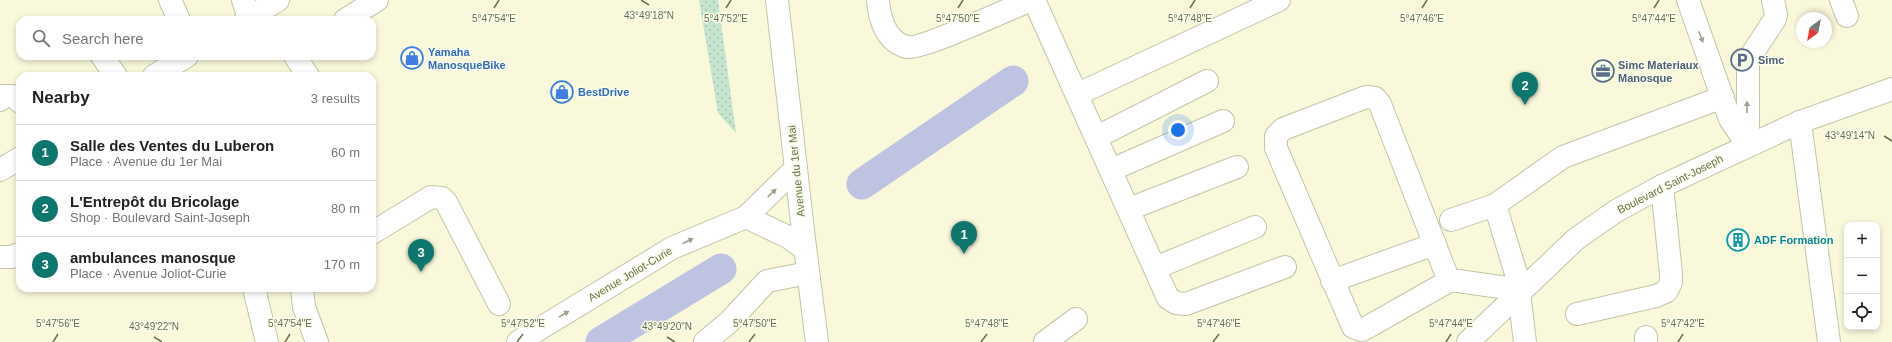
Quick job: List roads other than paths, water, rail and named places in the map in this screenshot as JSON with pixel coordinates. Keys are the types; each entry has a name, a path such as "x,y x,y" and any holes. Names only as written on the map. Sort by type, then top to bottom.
{"street":[{"path":"170,0 177,16"},
{"path":"351,16 377,0"},
{"name":"Avenue du 1er Mai","path":"777,0 817,342"},
{"path":"878,0 881,19 887,32 896,42 908,47 928,43 1031,0"},
{"path":"1034,0 1078,94 1168,298 1176,303 1186,304 1285,267"},
{"path":"1078,94 1279,0"},
{"path":"1688,0 1730,119 1748,146"},
{"path":"1748,146 1748,64 1750,57 1775,19 1774,0"},
{"path":"105,60 113,72"},
{"path":"161,72 180,60"},
{"path":"298,60 305,72"},
{"path":"1096,137 1207,81"},
{"name":"Boulevard Saint-Joseph","path":"1468,342 1576,239 1616,211 1662,186 1892,81"},
{"name":"Boulevard Saint-Joseph","path":"1809,119 1892,89"},
{"path":"0,100 3,96 14,96 16,98"},
{"path":"1451,220 1495,205 1563,157 1723,96"},
{"path":"1449,281 1380,104 1375,98 1366,97 1283,129 1276,136 1276,148 1350,324 1353,327 1362,330 1449,281 1458,281 1520,292"},
{"path":"1809,119 1829,342"},
{"path":"1112,170 1223,120"},
{"path":"0,170 16,160"},
{"path":"1129,210 1237,167"},
{"name":"Avenue Joliot-Curie","path":"518,342 672,248 746,216 796,168"},
{"path":"1577,314 1656,296 1667,291 1671,282 1671,274 1662,186"},
{"path":"376,231 431,197 442,198 446,202 498,304"},
{"path":"1495,205 1520,292 1525,342"},
{"path":"746,216 788,237 805,249"},
{"path":"1155,268 1255,228"},
{"path":"1332,280 1435,244"},
{"path":"0,256 11,257 16,255"},
{"path":"704,342 729,322 767,281 808,273"},
{"path":"255,292 267,342"},
{"path":"302,292 304,307 317,342"},
{"path":"1045,342 1076,319"}],"waterway":[{"path":"862,184 1013,81"},
{"path":"601,342 721,269"}],"place":[{"name":"Yamaha ManosqueBike","path":"412,58"},
{"name":"Simc","path":"1742,60"},
{"name":"Simc Materiaux Manosque","path":"1603,71"},
{"name":"BestDrive","path":"562,92"},
{"name":"L'Entrepôt du Bricolage","path":"1525,105"},
{"name":"ADF Formation","path":"1738,240"},
{"name":"Salle des Ventes du Luberon","path":"964,254"},
{"name":"ambulances manosque","path":"421,272"}]}
